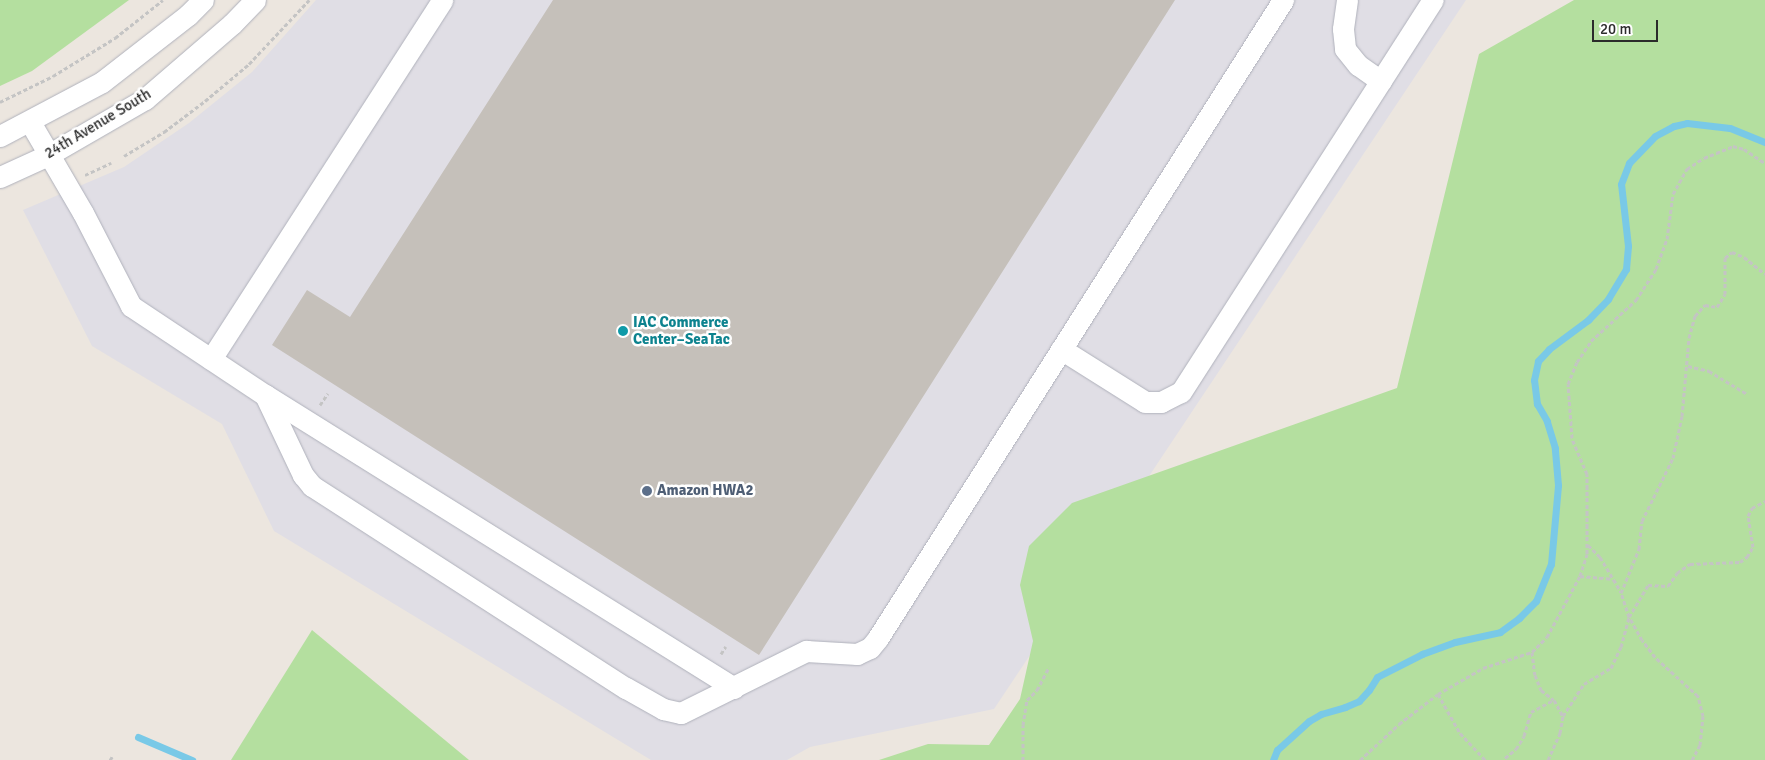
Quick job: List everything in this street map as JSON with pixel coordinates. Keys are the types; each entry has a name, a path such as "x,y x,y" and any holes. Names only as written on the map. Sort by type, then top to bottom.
{"street":[{"path":"0,136 30,122 102,82 188,15 203,0"},
{"name":"24th Avenue South","path":"0,177 48,155 145,99 232,24 255,0"},
{"path":"211,359 442,0"},
{"path":"265,394 303,475 312,486 626,688 663,709 681,712 734,688 806,651 857,654 870,648 878,638 1283,0"},
{"path":"1347,0 1343,29 1345,49 1358,66 1381,81"},
{"path":"1061,350 1145,402 1161,402 1181,392 1433,0"},
{"path":"30,122 83,213 131,306 265,394 734,688"}],"path":[{"path":"0,102 53,76 115,38 163,0"},
{"path":"124,156 164,132 234,76 284,28 308,0"},
{"path":"1360,760 1399,724 1438,694 1483,668 1532,652 1547,637 1580,576 1587,554 1587,474 1572,438 1568,384 1577,362 1591,341 1636,300 1656,269 1667,239 1673,194 1688,169 1704,158 1733,146 1744,149 1765,163"},
{"path":"1621,593 1639,549 1642,521 1673,458 1682,416 1688,366 1689,338 1695,316 1705,305 1717,307 1725,294 1725,258 1732,252 1744,257 1765,274"},
{"path":"1688,366 1708,371 1747,394"},
{"path":"318,409 328,393"},
{"path":"1548,760 1560,733 1563,716 1584,684 1611,668 1621,647 1629,617 1648,584 1668,586 1677,573 1690,564 1740,562 1747,557 1753,547 1748,516 1752,508 1765,501"},
{"path":"1587,544 1600,557 1621,593 1629,617 1642,640 1655,657 1698,696 1703,716 1700,745 1692,760"},
{"path":"1580,576 1612,579"},
{"path":"1532,652 1541,690 1554,700 1563,716"},
{"path":"1023,760 1023,725 1028,700 1037,690 1049,667"},
{"path":"1438,694 1460,733 1484,760"},
{"path":"1501,760 1506,759 1516,749 1524,736 1531,712 1554,700"}],"shaded area":[{"path":"316,0 1466,0 994,709 810,747 787,760 651,760 274,531 222,424 92,346 23,210 124,167 189,123 252,72"}],"green space":[{"path":"0,0 129,0 32,71 0,86"},
{"path":"1574,0 1765,0 1765,760 879,760 928,744 989,745 1020,699 1033,641 1020,585 1029,546 1072,503 1397,388 1479,54"},
{"path":"312,630 469,760 231,760"}],"building":[{"name":"IAC Commerce Center–SeaTac","path":"553,0 1175,0 759,655 272,345 307,290 350,317"}],"waterway":[{"path":"1273,760 1277,750 1309,721 1321,714 1359,701 1377,677 1422,654 1455,642 1500,632 1519,618 1536,601 1551,564 1558,485 1555,448 1547,421 1537,404 1534,380 1538,361 1549,349 1588,320 1608,299 1626,269 1628,246 1621,184 1629,163 1655,136 1674,126 1687,123 1730,128 1765,142"},
{"path":"138,737 192,760"}],"place":[{"name":"IAC Commerce Center–SeaTac","path":"623,331"},
{"name":"Amazon HWA2","path":"647,491"}]}
